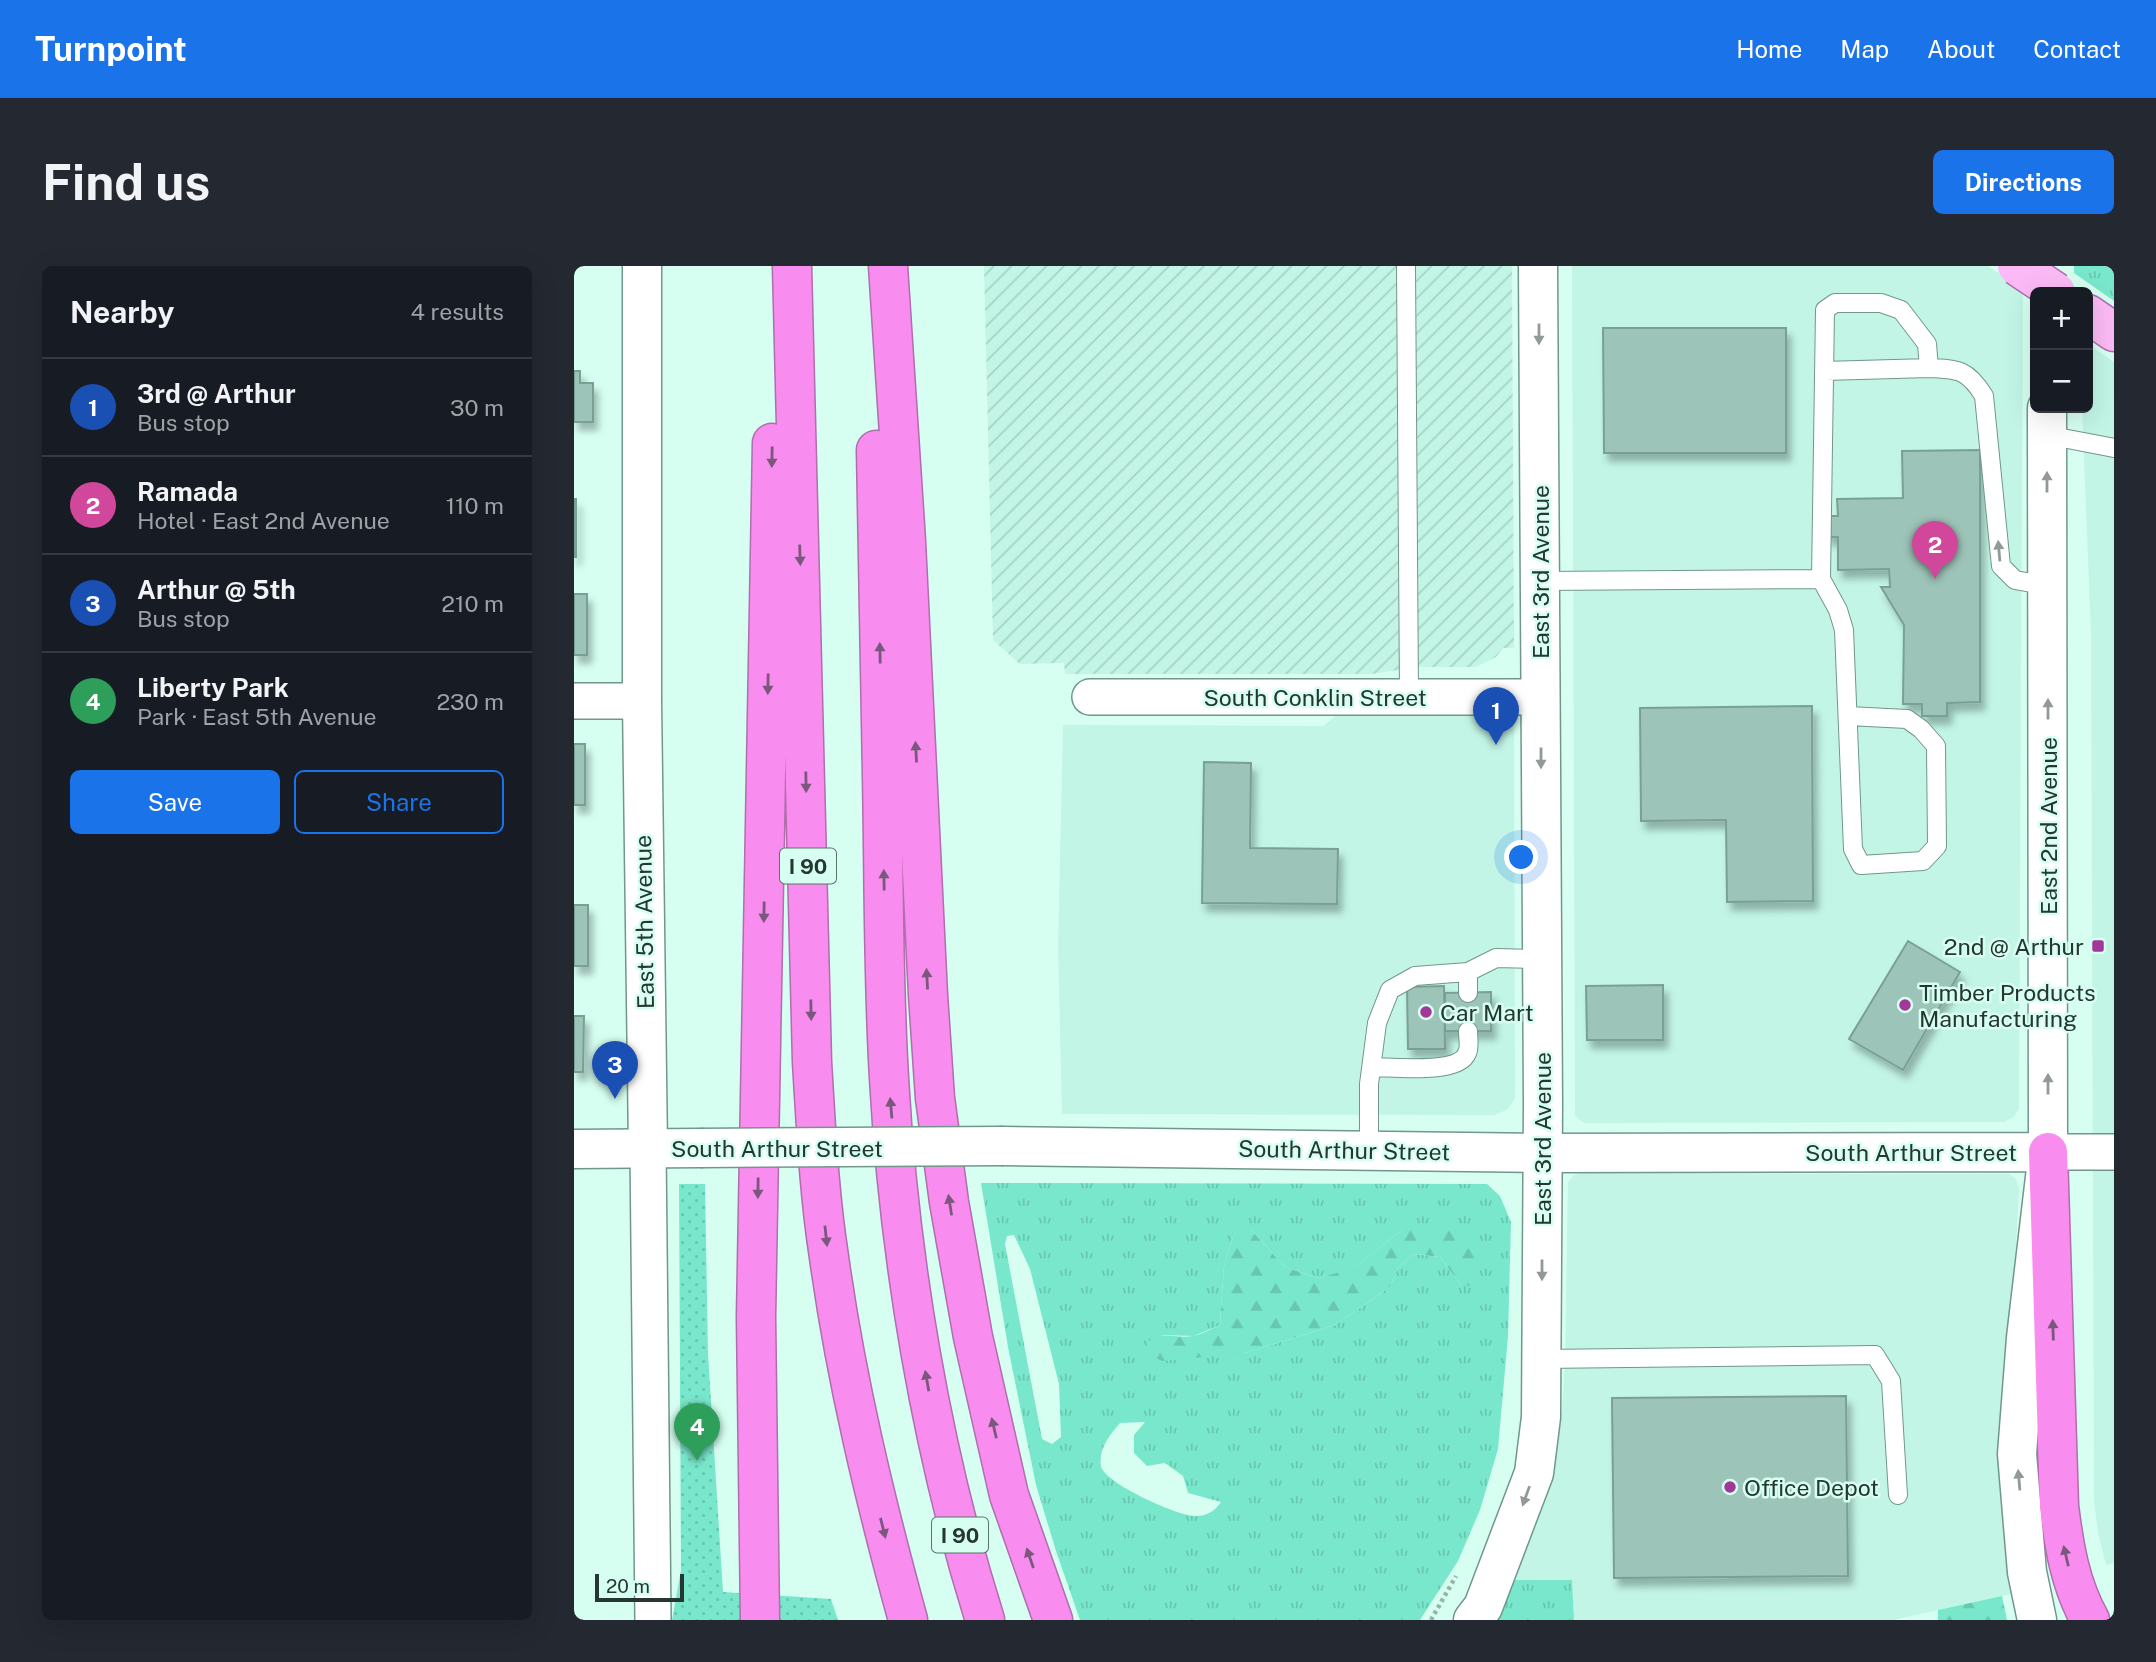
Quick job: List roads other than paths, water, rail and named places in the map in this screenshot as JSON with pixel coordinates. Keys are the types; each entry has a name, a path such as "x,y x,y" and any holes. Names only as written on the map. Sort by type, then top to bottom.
{"highway":[{"path":"761,1620 756,1317 775,266"},
{"name":"I 90","path":"792,266 812,1062 820,1175 828,1256 866,1461 908,1620"},
{"name":"I 90","path":"872,266 889,1078 898,1191 910,1286 939,1449 966,1560 985,1620"},
{"path":"888,266 906,541 928,995 936,1098 949,1202 973,1338 1009,1495 1053,1620"},
{"path":"2048,1152 2059,1506 2065,1555 2080,1603 2090,1620"}],"main road":[{"name":"East 5th Avenue","path":"642,266 642,701 648,1149"},
{"name":"East 3rd Avenue","path":"1473,1620 1483,1607 1534,1473 1541,1417 1543,1153 1538,266"},
{"path":"2017,266 2048,287"},
{"path":"2047,266 2047,287"},
{"name":"East 2nd Avenue","path":"2037,1620 2027,1572 2017,1454 2026,1338 2048,1152 2047,421"},
{"name":"South Arthur Street","path":"574,1149 1003,1146 1543,1153 2048,1152"}],"street":[{"name":"South Conklin Street","path":"1090,697 1541,697"},
{"path":"574,701 642,701"},
{"name":"East 5th Avenue","path":"648,1149 653,1620"},
{"name":"South Arthur Street","path":"2048,1152 2114,1152"}],"lane":[{"path":"1406,266 1409,697"},
{"path":"1848,716 1907,719 1921,729 1936,746 1937,846 1923,861 1861,864 1853,849 1844,630 1838,610 1821,579 1825,310 1835,303 1881,303 1901,310 1927,344 1929,368"},
{"path":"1824,371 1956,369 1973,378 1984,396 2001,566 2015,580 2048,586"},
{"path":"2047,421 2114,448"},
{"path":"1540,581 1821,579"},
{"path":"1369,1151 1369,1084 1377,1023 1390,990 1415,976 1468,972 1496,958 1542,959"},
{"path":"1468,972 1468,993"},
{"path":"1372,1067 1439,1068 1460,1062 1468,1053 1468,1031"},
{"path":"1541,1359 1874,1355 1891,1381 1898,1495"}],"place":[{"name":"Ramada","path":"1935,579"},
{"name":"3rd @ Arthur","path":"1496,745"},
{"name":"2nd @ Arthur","path":"2098,946"},
{"name":"Timber Products Manufacturing","path":"1905,1005"},
{"name":"Car Mart","path":"1426,1012"},
{"name":"Arthur @ 5th","path":"615,1099"},
{"name":"Liberty Park","path":"697,1461"},
{"name":"Office Depot","path":"1730,1487"}]}
